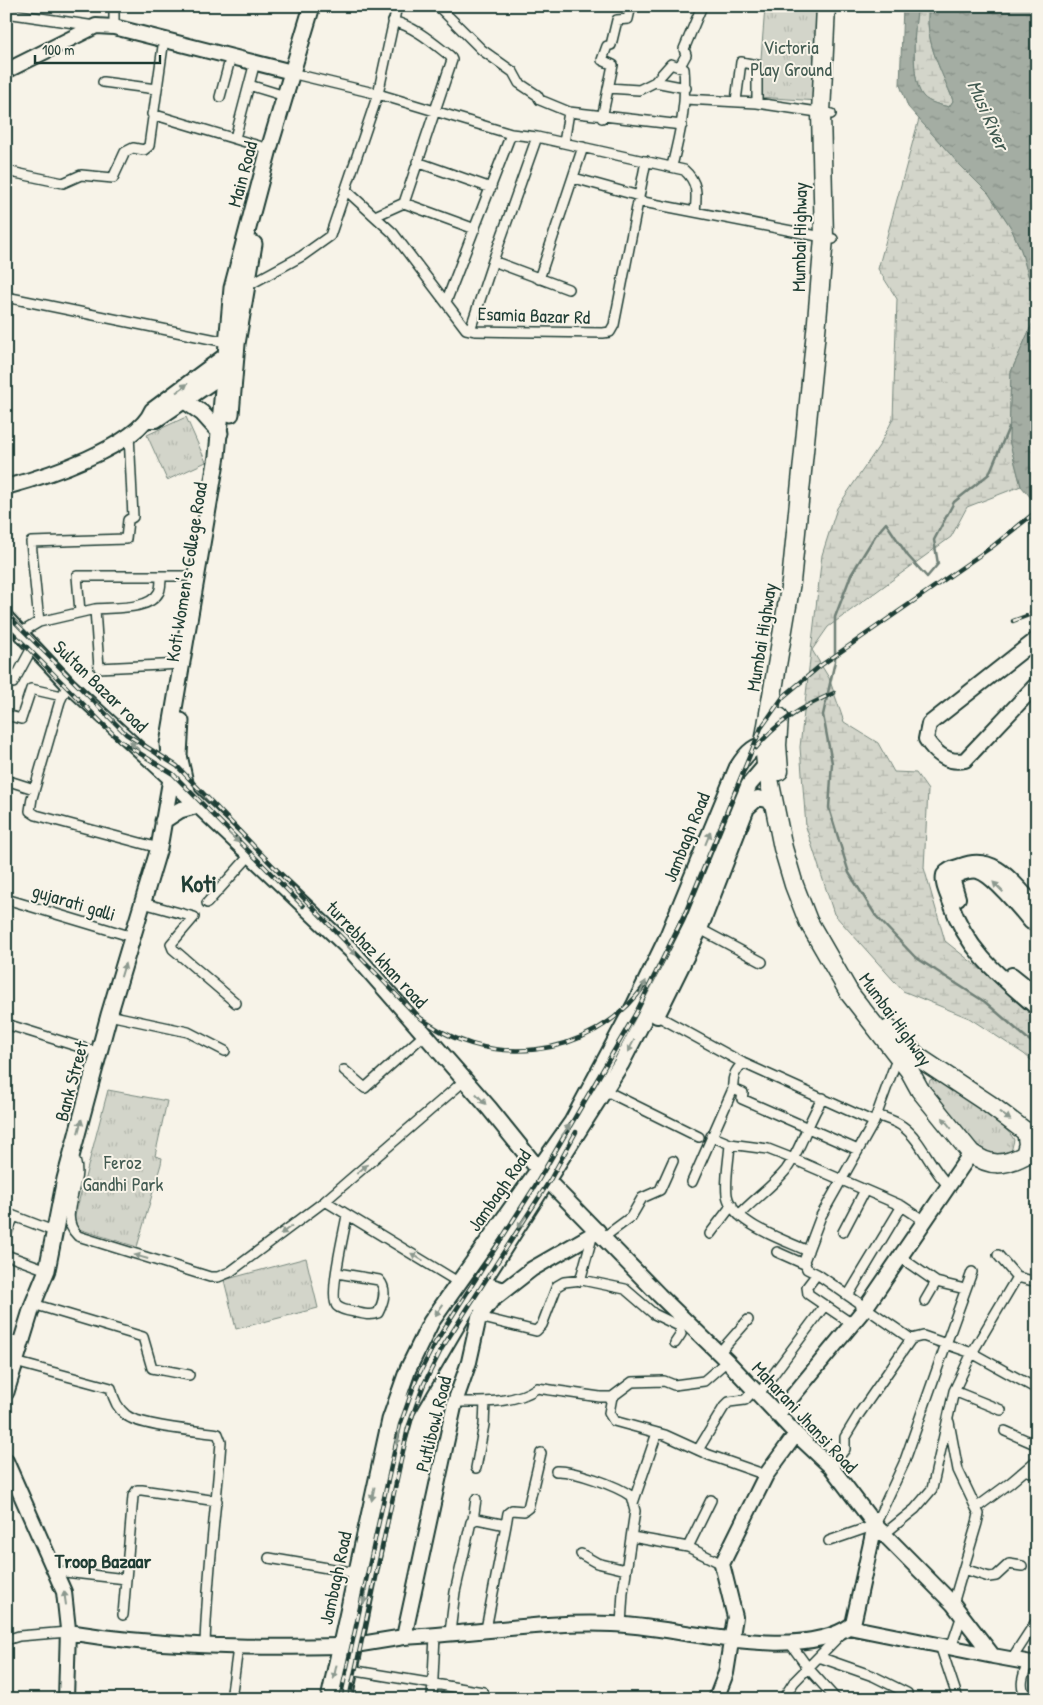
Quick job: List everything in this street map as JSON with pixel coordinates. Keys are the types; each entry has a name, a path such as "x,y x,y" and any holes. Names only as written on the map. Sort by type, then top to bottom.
{"highway":[{"name":"Mumbai Highway","path":"771,751 798,868 817,916 848,977 892,1033 903,1052 920,1090 971,1153 981,1161 996,1165 1012,1161 1032,1144 918,1057 903,1052 850,994 808,921 794,885 774,806 771,751 828,238 826,6"},
{"name":"Mumbai Highway","path":"826,113 838,6"}],"main road":[{"name":"Main Road","path":"239,288 312,6"},
{"name":"Main Road","path":"229,351 239,288 269,149 285,96 320,6"},
{"name":"Koti Women's College Road","path":"193,800 179,755 179,731 212,542 230,423 229,351"},
{"name":"Koti Women's College Road","path":"171,779 168,744 229,373"},
{"path":"185,401 202,413 220,432"},
{"name":"Jambagh Road","path":"543,1175 635,1004 666,940 737,768 748,751 771,751"},
{"name":"Jambagh Road","path":"329,1699 348,1646 357,1573 378,1470 431,1322 475,1259 543,1175 606,1091 653,1014 749,786 771,751"},
{"name":"turrebhaz khan road","path":"171,779 352,951 489,1108 543,1175"},
{"name":"Bank Street","path":"6,1392 15,1362 13,1341 47,1270 72,1155 99,1053 159,848 171,779"},
{"path":"163,820 193,800"},
{"path":"344,1699 350,1670 348,1646 392,1462 403,1401 462,1318 499,1256 543,1175"},
{"path":"475,1259 487,1254 499,1256"}],"street":[{"path":"114,6 114,27"},
{"path":"239,288 302,256 330,236 347,191 378,94 397,6"},
{"path":"438,6 482,50 513,72 520,83 537,95 540,100 569,112 602,118 629,118 682,124"},
{"path":"602,118 613,65 602,60 601,56 607,46 611,45 617,20 628,19 631,6"},
{"path":"680,66 686,54 684,49 702,6"},
{"path":"6,13 114,27 378,94 435,113 511,134 537,137 672,166 684,170 692,177 698,194 695,212"},
{"path":"393,21 414,29 451,58 435,113 404,203"},
{"path":"6,71 96,26"},
{"path":"6,172 63,183 81,176 113,178 125,152 133,148 144,150 149,146 164,39"},
{"path":"220,97 231,56"},
{"path":"235,138 255,62"},
{"path":"736,101 741,62 757,65 757,103"},
{"path":"608,88 639,90 654,82 672,64 684,69 686,88 682,124 672,166"},
{"path":"103,82 156,89"},
{"path":"654,82 686,88"},
{"path":"249,85 285,96"},
{"path":"685,99 757,103 826,113"},
{"path":"564,143 569,112"},
{"path":"152,114 269,149"},
{"path":"446,302 511,134"},
{"path":"470,330 492,261 537,137"},
{"path":"539,279 583,147"},
{"name":"Esamia Bazar Rd","path":"347,191 393,232 463,326 470,330 610,332 614,325 646,161"},
{"path":"417,162 491,188"},
{"path":"574,178 638,199 828,238"},
{"path":"375,216 404,203 475,230"},
{"path":"492,261 568,289"},
{"path":"6,297 229,351"},
{"path":"6,487 69,468 94,456 148,420 152,410 229,351"},
{"path":"148,420 156,420 229,373"},
{"path":"39,622 31,542 126,539 128,520 134,517 129,434"},
{"path":"80,612 77,576 197,576"},
{"path":"20,633 39,622 80,612 145,604 153,600 160,591 161,576"},
{"path":"95,609 99,668 182,664"},
{"name":"Sultan Bazar road","path":"6,618 33,646 65,690 171,779"},
{"path":"1037,639 929,724 926,739 933,750 949,760 965,760 1037,684"},
{"path":"6,682 13,683 33,646"},
{"path":"6,715 21,719 31,690 65,690 34,789 30,811 36,815 159,848"},
{"path":"6,780 34,789"},
{"path":"774,806 767,800 758,798 747,808 700,929 653,1014 743,1062 823,1098 902,1126 927,1157 935,1173 948,1185"},
{"path":"207,903 251,854"},
{"path":"1037,908 993,866 972,861 949,870 944,875 945,885 963,934 989,965 1037,1008"},
{"path":"1031,922 983,873 970,870 954,878 954,886 972,937 994,959 1037,995"},
{"name":"gujarati galli","path":"6,899 133,937"},
{"path":"143,903 194,917 171,944 173,949 236,1003"},
{"path":"700,929 762,962"},
{"path":"109,1016 188,1032 225,1051"},
{"path":"6,1024 99,1053"},
{"path":"344,1070 365,1088 424,1035"},
{"path":"804,1264 821,1216 875,1118 903,1052"},
{"path":"692,1182 732,1089 735,1070 743,1062"},
{"path":"72,1155 77,1167 70,1219 74,1232 107,1246 210,1277 218,1277 230,1272 325,1201 464,1081"},
{"path":"732,1089 743,1093 742,1099 858,1150"},
{"path":"606,1091 699,1137"},
{"path":"739,1215 755,1198 768,1190 793,1159 807,1126 823,1098"},
{"path":"711,1136 730,1144 768,1149 902,1206 923,1220"},
{"path":"730,1144 727,1196 739,1215 752,1225 808,1251"},
{"path":"777,1415 866,1307 923,1220 971,1153"},
{"path":"580,1281 598,1234 630,1217 642,1198 660,1190 673,1161"},
{"name":"Maharani Jhansi Road","path":"543,1175 598,1234 831,1467 879,1530 957,1609 993,1656"},
{"path":"843,1232 865,1190"},
{"path":"325,1201 458,1282"},
{"path":"710,1234 732,1205"},
{"path":"849,1294 902,1206"},
{"path":"6,1235 10,1215 56,1232"},
{"path":"337,1273 379,1280 384,1285 385,1291 378,1313 365,1314 344,1310 337,1306 333,1299 337,1273 348,1215"},
{"name":"Putlibowl Road","path":"404,1637 455,1402 469,1362 479,1317 490,1301 532,1269 598,1234"},
{"path":"777,1252 804,1264 911,1339"},
{"path":"6,1255 47,1270"},
{"path":"998,1255 1017,1277 1037,1282"},
{"path":"900,1257 936,1282 965,1290"},
{"path":"783,1699 794,1682 853,1624 879,1530 972,1272"},
{"path":"816,1274 807,1292 852,1324"},
{"path":"829,1541 879,1530 915,1509 932,1490 954,1391 972,1353 1017,1277"},
{"path":"479,1317 536,1331 542,1325 557,1286 564,1282 580,1281 628,1290 654,1314 679,1326 681,1334 675,1343"},
{"path":"926,1301 936,1282"},
{"path":"462,1318 491,1286 504,1290"},
{"path":"32,1304 143,1337 152,1368 189,1375"},
{"path":"698,1450 724,1406 729,1402 745,1400 756,1392 824,1305"},
{"path":"455,1402 485,1402 530,1393 537,1388 612,1397 632,1382 664,1381 674,1385 704,1381 748,1320"},
{"path":"831,1467 845,1449 845,1437 859,1414 911,1339 923,1336 972,1353 1037,1389"},
{"path":"15,1362 110,1388 114,1400 126,1416 142,1422 218,1434 221,1442 217,1501 211,1536 205,1645"},
{"path":"954,1391 1001,1410"},
{"path":"612,1397 609,1413 611,1420 657,1433 766,1474"},
{"path":"476,1468 483,1433 485,1402"},
{"path":"948,1419 958,1470 979,1514 964,1568 957,1609 945,1647 958,1699"},
{"path":"1005,1431 1037,1445"},
{"path":"633,1504 657,1433"},
{"path":"716,1699 726,1672 734,1638 735,1617 722,1564 766,1474 796,1434"},
{"path":"486,1629 508,1513 512,1510 524,1511 528,1508 541,1453"},
{"path":"976,1508 1037,1460"},
{"path":"6,1461 64,1592 68,1632 66,1699"},
{"path":"1025,1470 1037,1474"},
{"path":"556,1471 576,1474 631,1496 635,1511 626,1570 621,1625"},
{"path":"123,1615 133,1496 135,1492 142,1490 217,1501"},
{"path":"450,1632 455,1592 473,1520 476,1499"},
{"path":"688,1547 711,1500"},
{"path":"473,1520 506,1525"},
{"path":"632,1537 688,1547 722,1564"},
{"path":"581,1554 597,1563 626,1570"},
{"path":"269,1558 357,1573"},
{"path":"964,1568 989,1577 996,1576 1009,1564 1022,1566"},
{"path":"56,1571 126,1578"},
{"path":"1011,1660 1037,1620"},
{"path":"6,1640 19,1636 68,1632 125,1641 238,1648 348,1646 404,1637 486,1629 621,1625 790,1643 827,1637 846,1629 1032,1663 1021,1683 1021,1690 1028,1699"},
{"path":"432,1699 435,1635"},
{"path":"790,1643 808,1668 836,1699"},
{"path":"231,1699 238,1648"},
{"path":"819,1657 874,1676 907,1693 906,1699"},
{"path":"350,1670 483,1692"}],"green space":[{"name":"Victoria Play Ground","path":"761,6 822,6 818,101 758,97 765,7"},
{"path":"918,6 929,6 928,18 931,41 937,63 953,101 949,107 928,101 923,97 919,89 916,79 914,53"},
{"path":"919,119 989,194 1010,226 1021,250 1032,289 1033,322 1011,372 1009,440 1021,486 967,507 951,537 828,627 812,650 829,678 844,722 878,743 894,772 916,773 928,790 924,868 945,941 1037,1014 1037,1065 1024,1054 969,1018 903,991 834,914 806,827 800,747 822,555 837,508 879,446 893,419 897,299 878,269"},
{"path":"186,417 206,462 167,480 147,435"},
{"path":"933,1079 964,1096 1001,1125 1014,1140 1011,1152 1006,1156 989,1155 975,1145 927,1088 930,1080"},
{"name":"Feroz Gandhi Park","path":"108,1090 167,1101 155,1156 162,1158 161,1164 137,1247 72,1227"},
{"path":"306,1258 318,1308 236,1329 224,1280"}],"water":[{"name":"Musi River","path":"903,6 918,6 914,53 919,89 928,100 949,107 953,101 937,63 931,41 928,18 929,6 1037,6 1037,505 1021,486 1009,440 1011,372 1033,322 1032,289 1021,250 1010,226 989,194 908,107 900,85"}],"waterway":[{"path":"1009,427 989,474 954,502 934,540 938,564 927,577 908,556 886,523 875,536 851,575 835,617 835,661 823,715 832,763 829,808 849,873 876,916 915,957 985,1002 1037,1047"}],"railway":[{"path":"340,1699 400,1425 416,1380 435,1343 535,1186 636,1013 686,911 761,728 783,697 820,666 993,546 1037,511"},
{"path":"1013,621 1037,612"},
{"path":"6,613 126,734 177,766 413,1012 441,1031 471,1044 503,1050 535,1050 566,1043 596,1030 622,1010 645,985"},
{"path":"6,626 120,741 173,774 303,906"},
{"path":"756,748 773,730 791,716 812,703 834,693"},
{"path":"349,1699 408,1428 424,1384 442,1348 550,1180 576,1132"}],"district":[{"name":"Koti","path":"199,883"},
{"name":"Troop Bazaar","path":"103,1560"}]}
